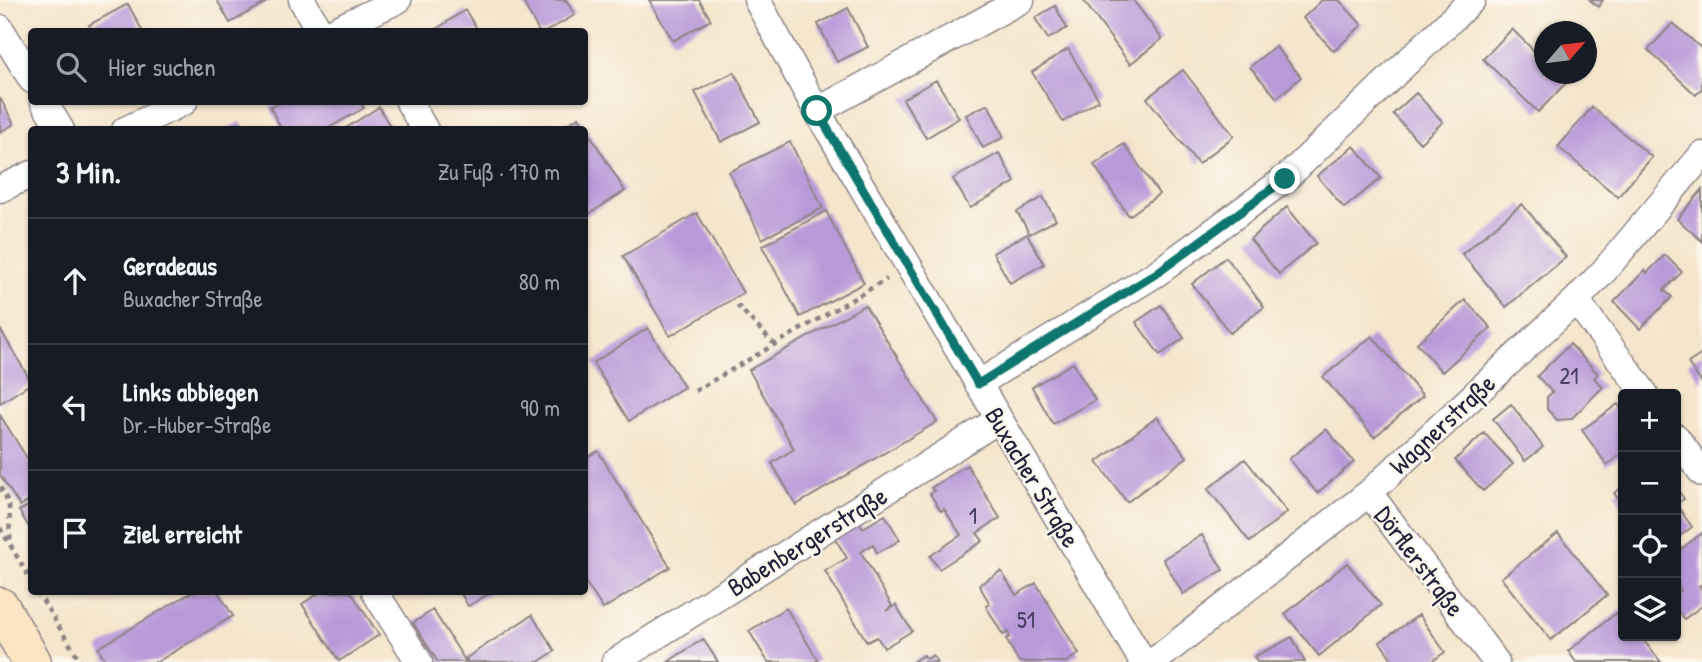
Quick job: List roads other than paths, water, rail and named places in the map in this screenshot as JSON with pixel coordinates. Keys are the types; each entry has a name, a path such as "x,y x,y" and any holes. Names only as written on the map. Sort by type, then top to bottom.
{"street":[{"path":"302,0 318,28"},
{"path":"348,28 366,24 398,0"},
{"name":"Buxacher Straße","path":"757,0 817,111 1143,662"},
{"path":"817,111 1021,0"},
{"path":"978,384 1157,273 1285,179 1472,0"},
{"path":"0,28 28,74"},
{"path":"46,105 59,126"},
{"path":"133,126 178,105"},
{"path":"411,105 423,126"},
{"name":"Wagnerstraße","path":"1153,662 1369,493 1576,300 1604,271 1702,155"},
{"path":"0,189 28,176"},
{"path":"1576,300 1641,389"},
{"name":"Babenbergerstraße","path":"615,662 999,421"},
{"path":"1681,444 1702,473"},
{"name":"Dörflerstraße","path":"1369,493 1496,662"},
{"path":"376,595 419,662"},
{"path":"0,607 32,662"}]}
